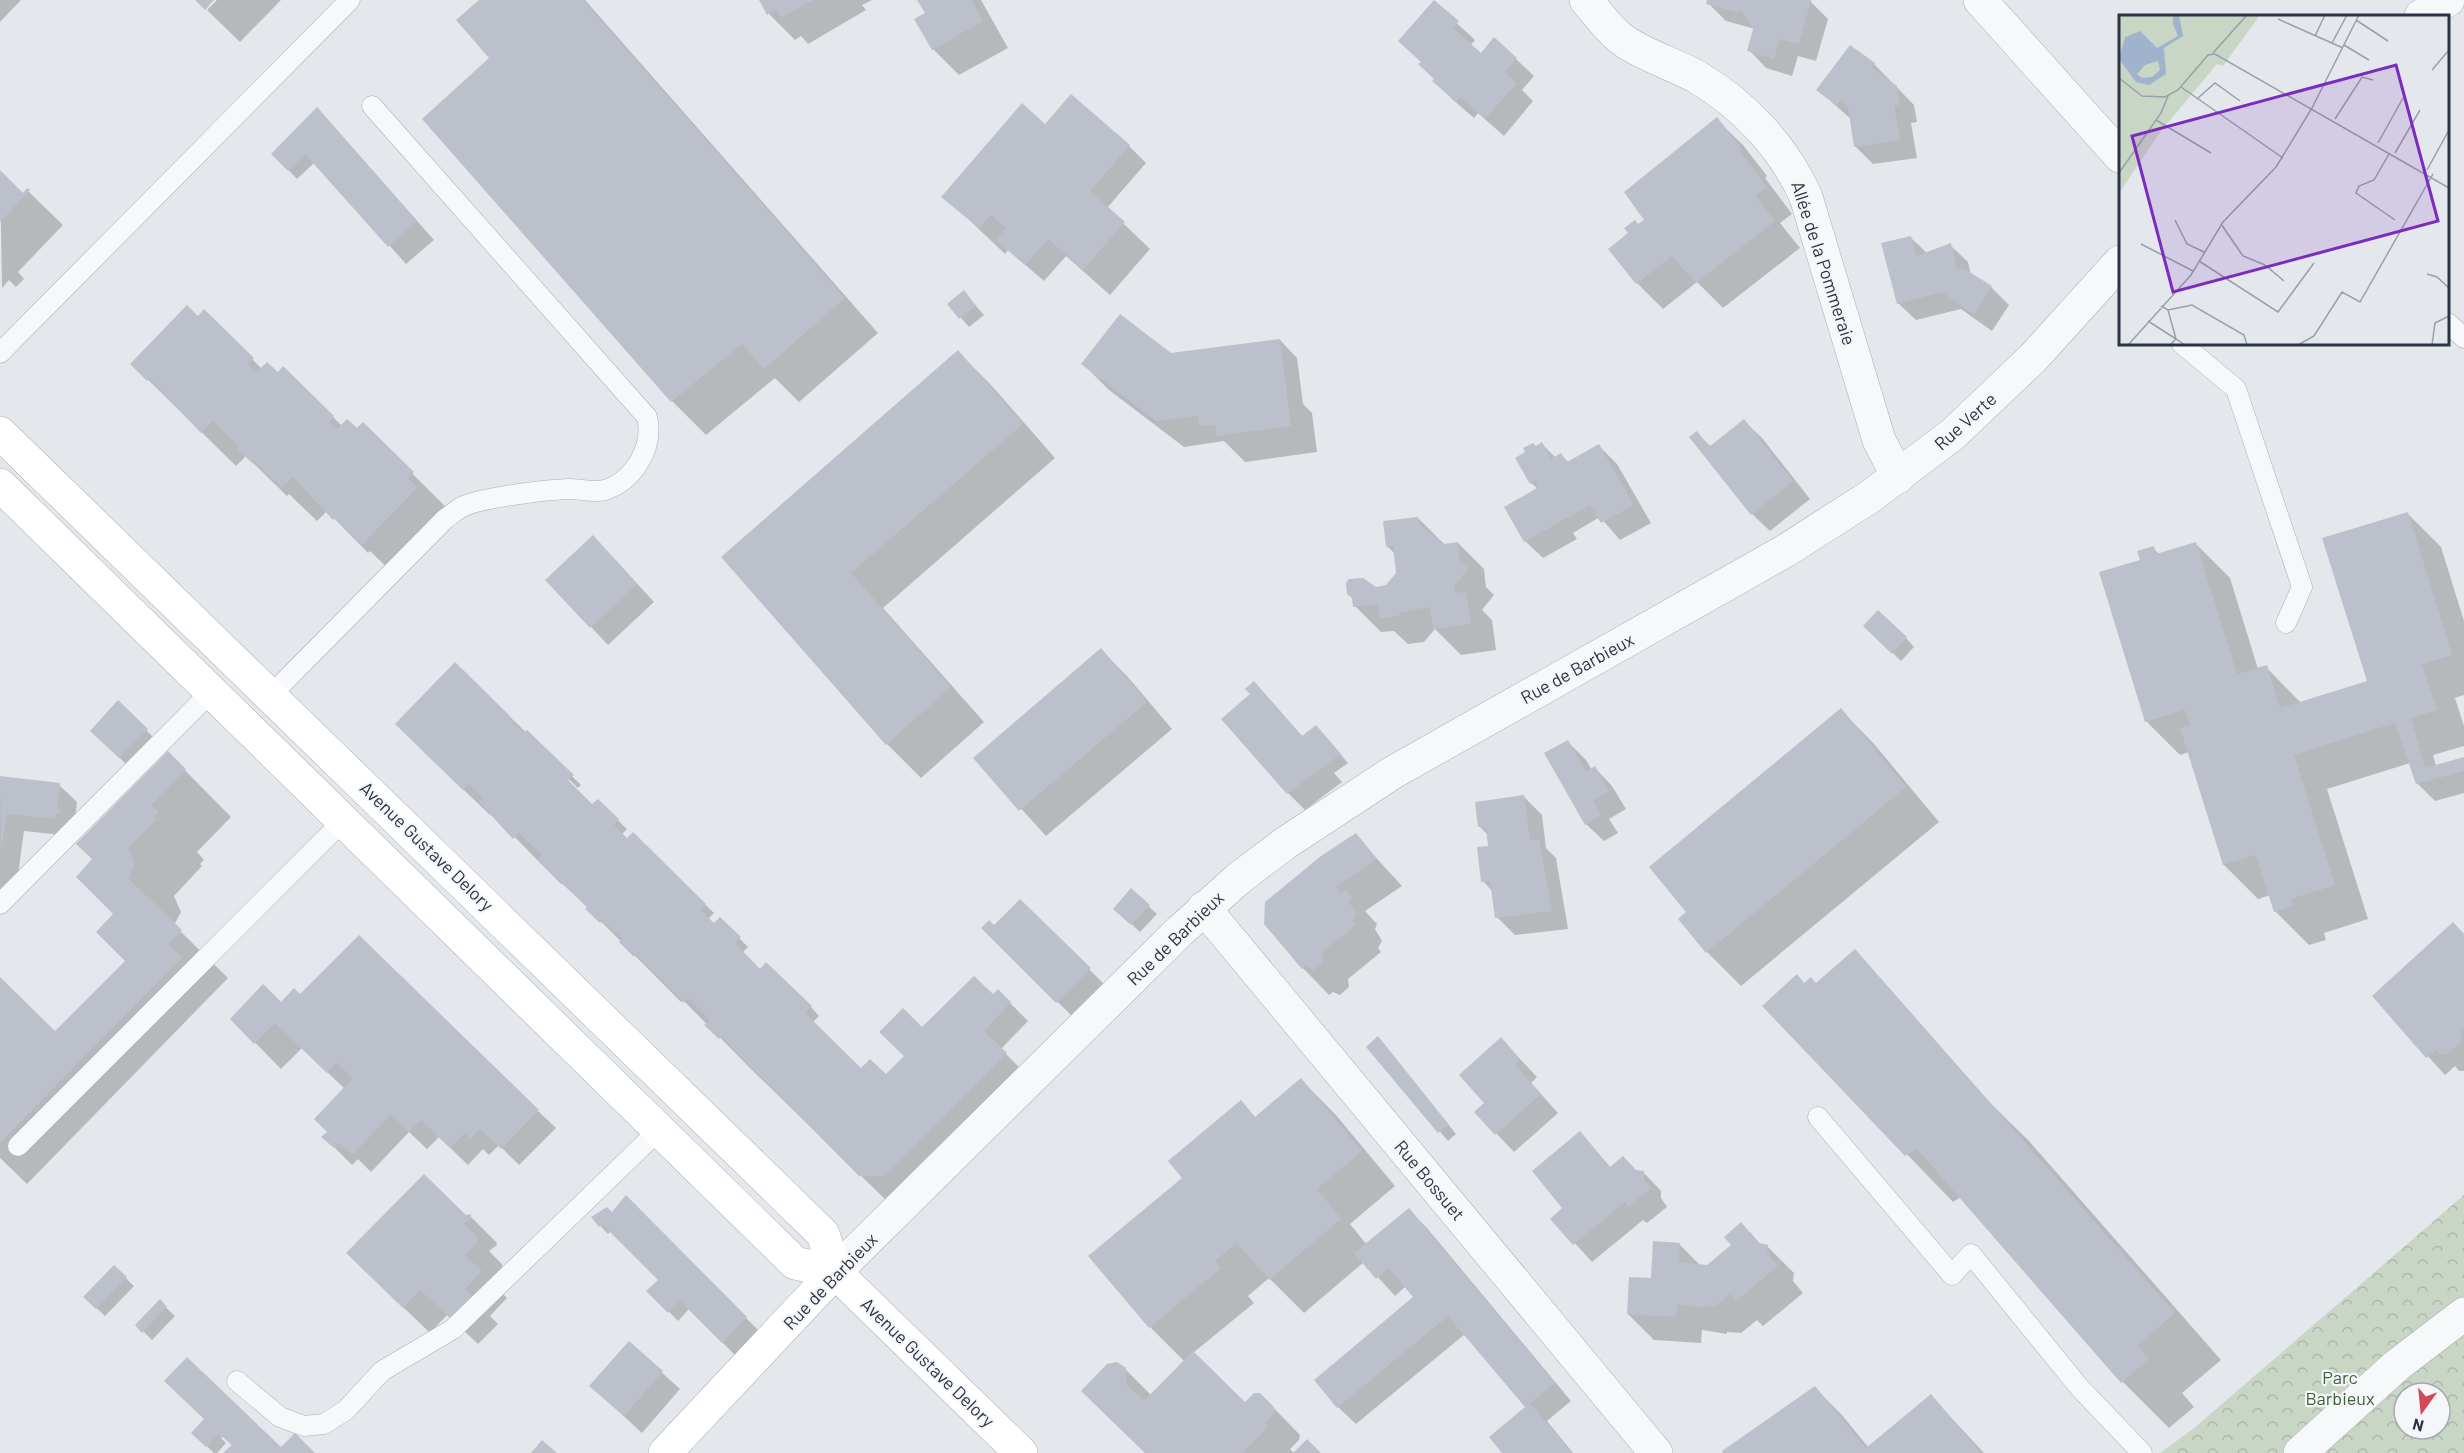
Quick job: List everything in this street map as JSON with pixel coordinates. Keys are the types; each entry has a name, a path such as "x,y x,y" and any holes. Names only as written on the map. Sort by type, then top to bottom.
{"main road":[{"name":"Avenue Gustave Delory","path":"0,433 823,1234 835,1272 1020,1453"},
{"path":"0,485 795,1263 835,1272"},
{"name":"Rue de Barbieux","path":"665,1453 835,1272"}],"street":[{"name":"Allée de la Pommeraie","path":"1586,0 1619,37 1698,78 1728,98 1746,113 1780,150 1796,175 1806,197 1879,440 1898,477"},
{"path":"1980,0 2119,154"},
{"path":"2423,15 2448,0"},
{"name":"Rue Verte","path":"1785,551 1898,477 1953,434 2115,278"},
{"name":"Rue de Barbieux","path":"835,1272 1204,908 1284,844 1392,773 1785,551"},
{"name":"Rue Bossuet","path":"1204,908 1656,1453"},
{"path":"2300,1453 2396,1366 2464,1314"}],"lane":[{"path":"0,353 350,0"},
{"path":"271,695 445,519 462,507 479,501 569,489 603,491 619,484 632,471 647,445 651,431 647,417 372,106"},
{"path":"2449,324 2464,338"},
{"path":"2183,345 2236,389 2302,587 2286,622"},
{"path":"0,904 211,692"},
{"path":"18,1146 343,821"},
{"path":"1818,1117 1952,1275 1971,1254 2079,1387 2142,1453"},
{"path":"237,1381 280,1417 304,1426 324,1424 346,1410 382,1371 453,1329 659,1130"}],"green space":[{"name":"Parc Barbieux","path":"2464,1195 2464,1453 2160,1453 2193,1429"}],"building":[{"path":"195,0 214,0 205,10"},
{"path":"479,0 583,0 845,298 764,369 742,344 671,402 422,119 489,58 456,20"},
{"path":"759,0 813,0 781,18 776,9 767,15"},
{"path":"917,0 971,0 983,21 932,50 914,19 925,13"},
{"path":"1434,0 1459,21 1453,28 1481,53 1494,37 1517,58 1505,72 1517,83 1485,119 1460,97 1456,102 1432,81 1434,79 1418,64 1421,62 1398,41"},
{"path":"1707,0 1811,0 1799,44 1780,39 1774,59 1747,51 1753,29 1741,10 1739,13 1706,4"},
{"path":"1850,45 1875,63 1872,68 1897,86 1900,105 1894,105 1900,140 1854,147 1848,107 1840,101 1837,106 1816,90"},
{"path":"1071,94 1130,145 1090,191 1125,222 1083,270 1048,239 1025,265 996,240 1006,228 991,215 979,228 941,197 1022,103 1045,124"},
{"path":"317,107 417,221 388,247 305,154 288,171 271,154"},
{"path":"1717,117 1767,187 1755,196 1775,221 1696,283 1672,256 1636,284 1608,249 1628,233 1624,228 1635,220 1638,224 1644,220 1624,192"},
{"path":"0,170 23,193 27,188 30,190 0,222"},
{"path":"1911,236 1916,256 1951,243 1957,269 1963,268 1992,286 1974,315 1942,292 1897,304 1881,243"},
{"path":"964,290 976,306 959,319 947,304"},
{"path":"187,305 198,316 204,309 254,358 248,364 257,372 267,362 278,372 283,366 334,416 329,422 337,429 347,419 357,428 363,422 414,472 408,478 417,488 362,545 335,518 333,520 293,477 282,488 254,461 252,463 237,449 239,446 213,421 201,433 149,378 147,381 130,364"},
{"path":"1120,314 1171,353 1280,339 1291,426 1217,436 1215,425 1199,426 1198,416 1156,421 1081,364"},
{"path":"958,350 1023,424 851,573 951,687 886,745 721,557"},
{"path":"1744,419 1793,481 1751,515 1689,437 1697,431 1709,447"},
{"path":"1542,442 1551,459 1561,453 1567,462 1599,444 1634,505 1601,523 1590,505 1524,542 1504,507 1539,487 1536,480 1530,484 1515,458 1525,452 1523,448 1533,443 1536,446"},
{"path":"2408,512 2452,655 2422,664 2437,710 2411,718 2425,768 2464,757 2464,771 2416,784 2395,723 2294,755 2335,885 2291,899 2293,906 2274,912 2256,855 2223,865 2180,728 2190,725 2185,710 2145,722 2099,572 2140,560 2137,551 2154,546 2156,554 2196,542 2237,674 2267,665 2280,708 2367,681 2322,538"},
{"path":"1418,517 1419,524 1444,544 1458,542 1460,561 1469,568 1454,586 1455,593 1466,592 1471,624 1433,629 1430,607 1401,612 1398,616 1380,619 1378,604 1353,607 1352,598 1347,594 1346,583 1349,579 1363,578 1376,587 1386,585 1396,573 1393,546 1386,547 1383,521"},
{"path":"593,535 637,584 590,628 545,580"},
{"path":"1878,610 1907,637 1892,654 1863,626"},
{"path":"1101,648 1147,702 1019,811 973,758"},
{"path":"455,662 511,717 509,719 523,732 520,734 527,730 574,775 568,780 592,804 598,799 619,819 614,825 627,838 633,832 706,904 700,910 714,923 720,917 741,937 735,943 760,969 766,962 812,1006 805,1013 861,1068 870,1059 886,1074 904,1056 879,1032 903,1008 922,1027 974,976 993,994 998,989 1011,1002 984,1031 1007,1053 885,1176 859,1176 721,1037 719,1039 704,1025 710,1020 688,998 684,1003 636,954 634,957 619,942 622,939 602,920 600,923 585,909 587,907 537,860 542,855 519,833 513,839 479,802 483,798 468,784 463,790 395,724"},
{"path":"1254,681 1302,736 1316,725 1341,754 1287,794 1221,719 1250,694 1245,689"},
{"path":"118,700 148,729 119,758 90,731"},
{"path":"1841,708 1906,787 1706,953 1678,919 1686,912 1649,867"},
{"path":"1568,740 1586,772 1595,766 1609,791 1593,801 1601,815 1585,825 1544,753"},
{"path":"168,751 186,769 151,805 159,812 154,817 157,819 128,848 135,864 128,878 182,930 168,944 182,957 0,1143 0,977 55,1031 125,961 96,932 113,914 76,877 92,859 76,844"},
{"path":"0,776 60,783 57,808 61,809 60,815 56,814 55,819 7,814 1,852"},
{"path":"1524,795 1530,840 1539,839 1552,911 1495,918 1490,881 1481,882 1477,847 1488,846 1486,827 1478,827 1475,802"},
{"path":"1356,833 1377,859 1336,887 1340,892 1347,891 1352,897 1349,902 1356,914 1353,920 1356,925 1322,952 1323,961 1313,970 1306,966 1302,969 1264,924 1265,902 1321,856"},
{"path":"1131,888 1150,905 1131,925 1113,909"},
{"path":"1020,899 1091,968 1056,1003 981,928 989,920 994,925"},
{"path":"2453,922 2464,934 2464,1029 2461,1031 2461,1042 2447,1054 2440,1054 2436,1049 2426,1058 2372,996"},
{"path":"359,935 539,1110 501,1149 480,1129 471,1139 465,1133 450,1148 421,1120 409,1132 391,1115 352,1155 339,1143 334,1148 321,1137 327,1132 314,1119 353,1078 336,1062 327,1073 275,1023 254,1044 230,1019 263,984 281,1002 294,988 300,994"},
{"path":"1855,949 2175,1313 2137,1346 2149,1359 2121,1383 1917,1149 1905,1156 1762,1006 1797,974 1804,983 1811,977 1816,983"},
{"path":"1378,1036 1449,1125 1438,1133 1366,1047"},
{"path":"1501,1037 1520,1059 1515,1064 1541,1094 1495,1135 1474,1112 1484,1103 1459,1075"},
{"path":"1301,1078 1362,1151 1317,1189 1341,1219 1269,1280 1237,1243 1215,1261 1221,1268 1149,1328 1088,1256 1182,1178 1168,1161 1241,1100 1255,1117"},
{"path":"1580,1131 1610,1167 1623,1156 1636,1170 1644,1171 1644,1179 1651,1188 1628,1207 1625,1202 1573,1245 1550,1219 1562,1208 1532,1171"},
{"path":"424,1174 466,1215 471,1214 471,1219 464,1224 477,1236 477,1242 465,1255 482,1271 465,1289 473,1297 451,1319 420,1290 403,1308 346,1253"},
{"path":"626,1195 747,1317 722,1343 680,1301 668,1313 646,1291 658,1280 602,1224 599,1227 591,1217 607,1207 612,1212"},
{"path":"1409,1208 1555,1383 1530,1403 1572,1453 1502,1453 1489,1437 1525,1407 1448,1316 1337,1408 1314,1380 1413,1297 1389,1268 1376,1279 1354,1253"},
{"path":"1741,1222 1759,1243 1768,1245 1767,1253 1778,1266 1736,1301 1730,1294 1714,1307 1701,1306 1701,1308 1677,1304 1676,1317 1627,1314 1629,1277 1651,1278 1653,1241 1680,1243 1679,1262 1707,1265 1731,1245 1724,1237"},
{"path":"114,1265 127,1277 96,1309 83,1297"},
{"path":"160,1299 167,1307 142,1333 135,1325"},
{"path":"629,1341 663,1371 624,1416 589,1386"},
{"path":"1193,1351 1245,1402 1254,1393 1260,1393 1274,1407 1274,1414 1265,1423 1269,1426 1242,1453 1145,1453 1081,1391 1107,1364 1117,1362 1126,1368 1126,1384 1144,1401"},
{"path":"187,1357 281,1447 295,1433 315,1453 223,1453 232,1445 219,1434 206,1447 191,1433 204,1419 164,1381"},
{"path":"1815,1386 1866,1448 1931,1394 1981,1453 1723,1453 1722,1451"},
{"path":"1307,1439 1321,1453 1293,1453"},
{"path":"542,1440 557,1453 531,1453"}]}
